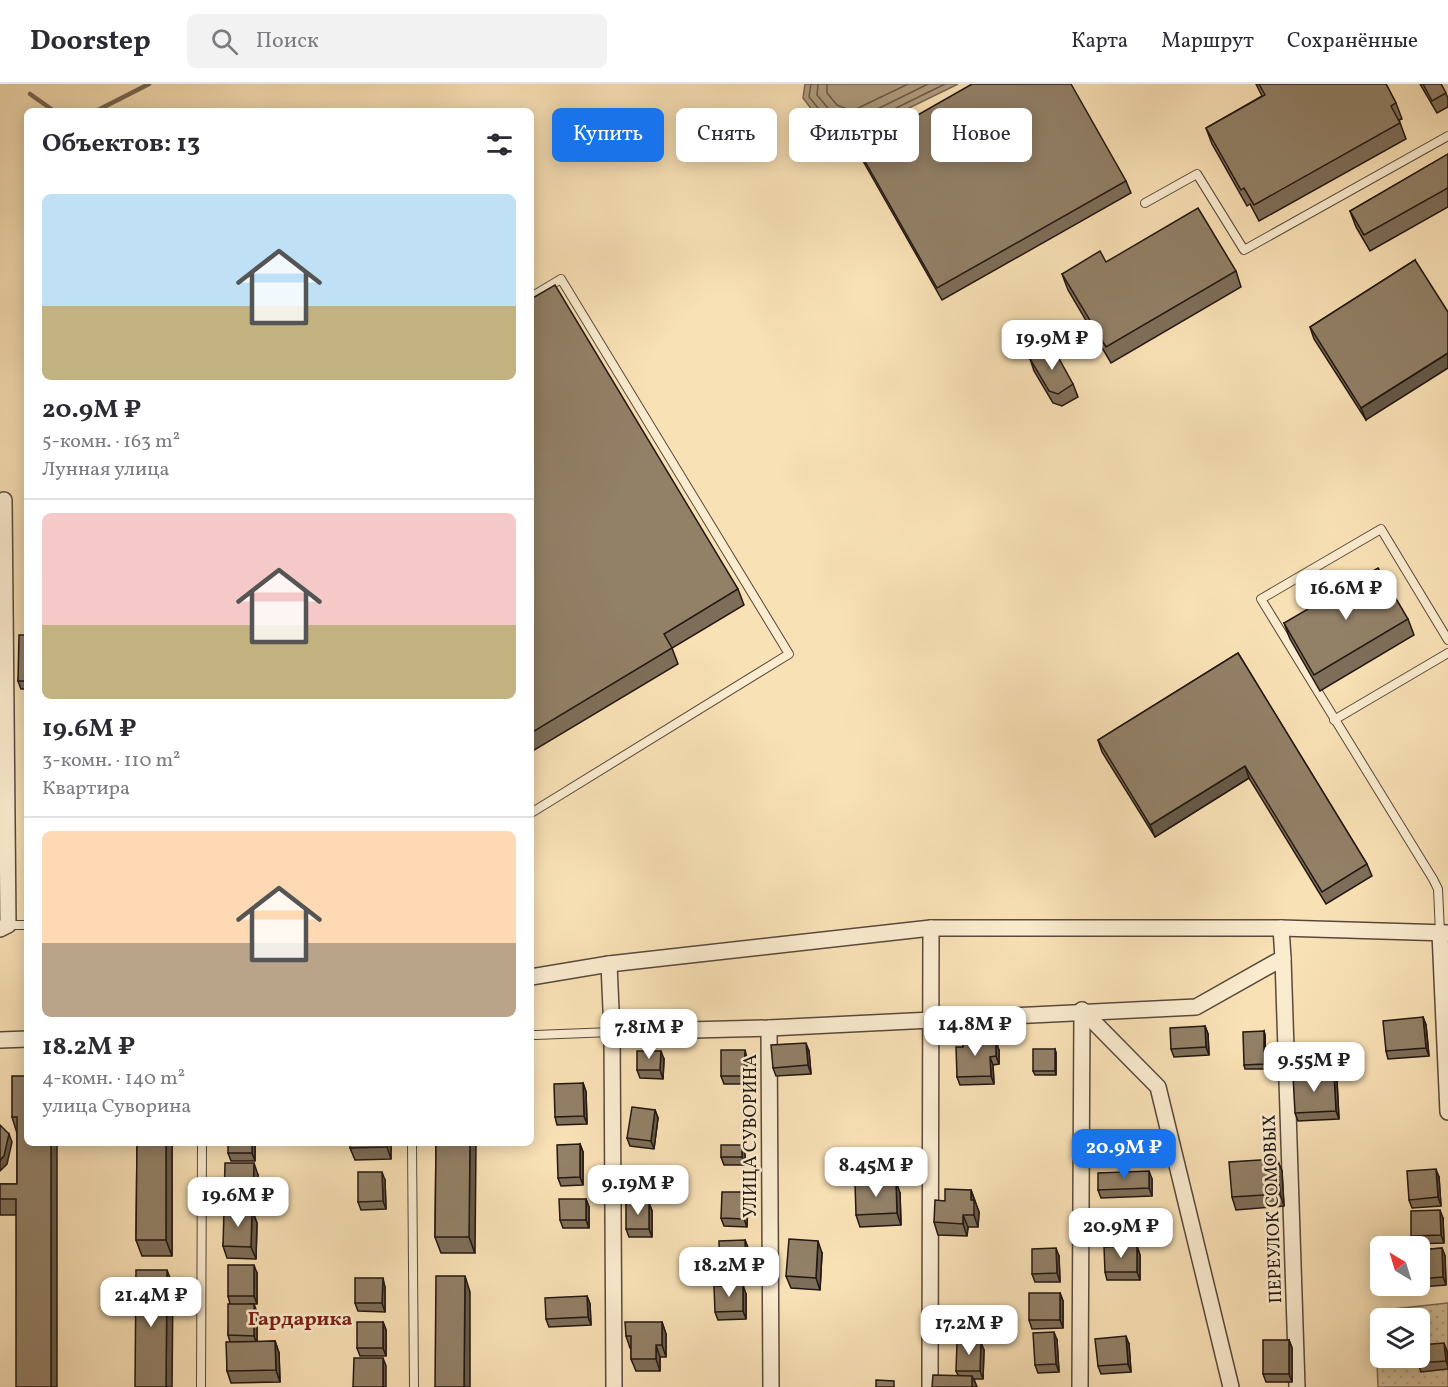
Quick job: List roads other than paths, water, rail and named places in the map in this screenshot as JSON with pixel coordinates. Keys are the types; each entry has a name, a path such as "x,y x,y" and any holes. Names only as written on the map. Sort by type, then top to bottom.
{"street":[{"path":"4,500 4,927"},
{"path":"534,976 609,964 931,928 1281,928 1444,933 1448,1112"},
{"path":"930,1387 931,928"},
{"name":"ПЕРЕУЛОК СОМОВЫХ","path":"1281,928 1298,1387"},
{"path":"612,1032 769,1028 1082,1010 1196,1007 1283,958"},
{"path":"609,964 612,1032 614,1387"},
{"path":"1080,1387 1082,1010"},
{"path":"1082,1010 1158,1088 1231,1387"},
{"name":"УЛИЦА СУВОРИНА","path":"769,1028 771,1387"},
{"path":"0,1040 24,1039"}],"lane":[{"path":"1145,203 1197,174 1244,250 1448,136"},
{"path":"534,295 561,279 789,654 534,811"},
{"path":"1444,933 1438,889 1433,879 1261,599 1381,529 1448,640"},
{"path":"1334,720 1448,653"},
{"path":"4,927 24,925"},
{"path":"535,1035 612,1032"},
{"path":"201,1387 202,1146"},
{"path":"412,1146 414,1387"}],"water":[{"path":"805,84 958,84 909,108 811,108 803,98"}],"waterway":[{"path":"102,108 149,84"},
{"path":"30,94 50,108"}],"district":[{"name":"Гардарика","path":"300,1318"}]}
